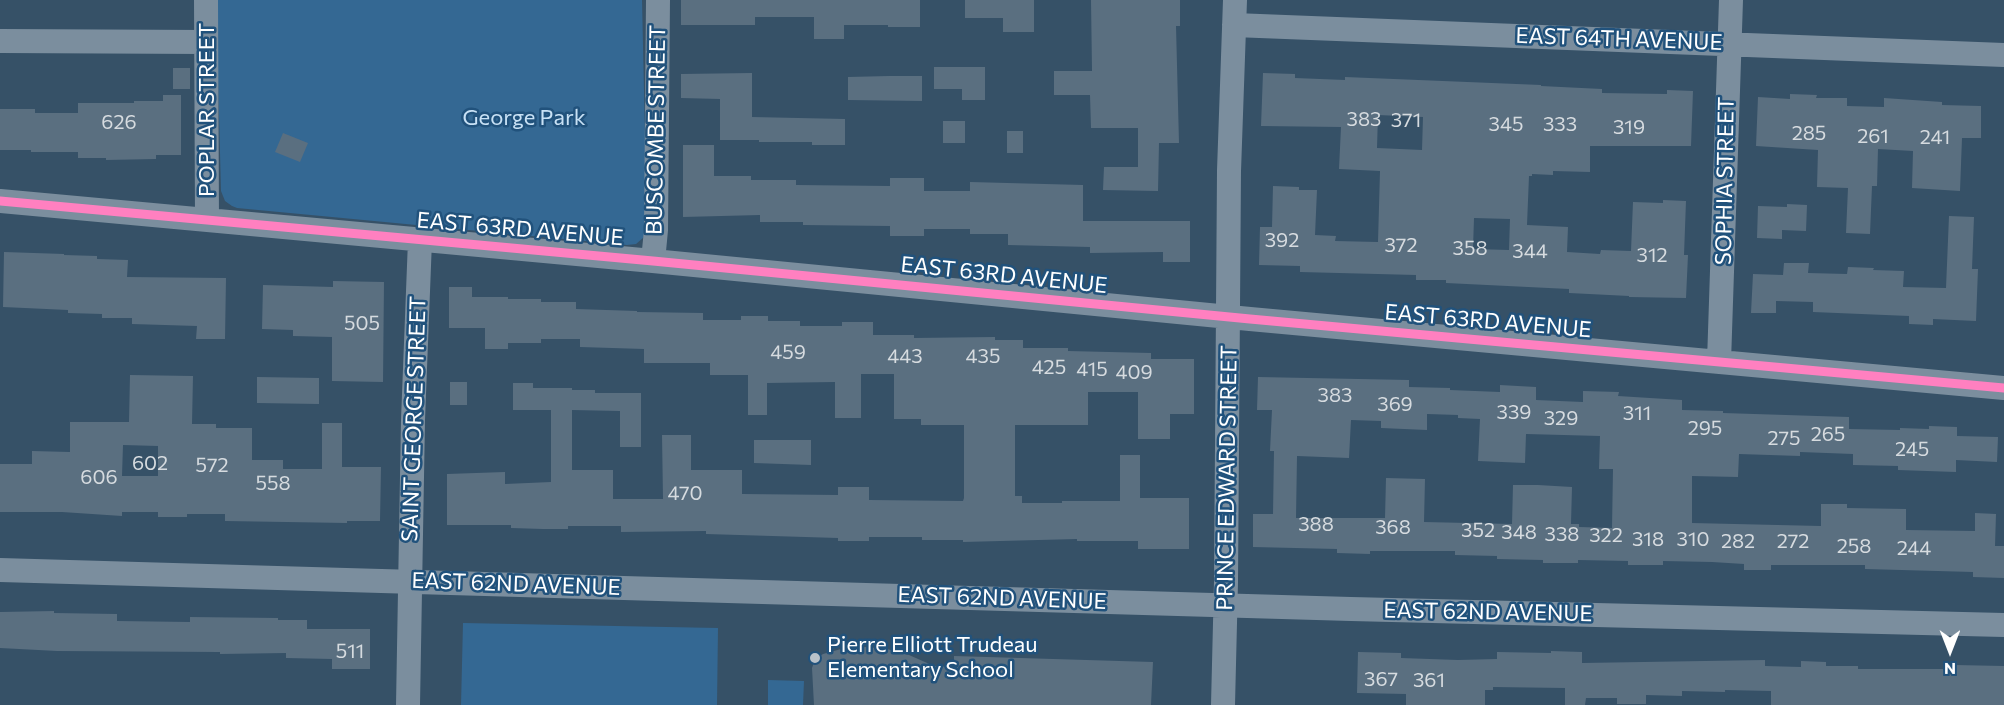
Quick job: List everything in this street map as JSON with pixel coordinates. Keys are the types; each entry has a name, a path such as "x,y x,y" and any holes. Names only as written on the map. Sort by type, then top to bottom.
{"street":[{"name":"POPLAR STREET","path":"206,0 207,220"},
{"name":"BUSCOMBE STREET","path":"653,261 656,230 658,0"},
{"name":"PRINCE EDWARD STREET","path":"1223,705 1226,604 1229,171 1235,0"},
{"name":"SOPHIA STREET","path":"1719,362 1722,335 1731,0"},
{"name":"EAST 64TH AVENUE","path":"1234,25 2004,55"},
{"path":"0,41 206,42"},
{"name":"EAST 63RD AVENUE","path":"0,201 2004,388"},
{"name":"SAINT GEORGE STREET","path":"408,705 413,420 420,240"},
{"name":"EAST 62ND AVENUE","path":"0,570 2004,625"}],"green space":[{"name":"George Park","path":"216,0 642,0 647,227 643,238 636,244 627,245 232,206 225,201 221,191"},
{"path":"463,623 718,628 717,705 461,705"},
{"path":"768,680 804,681 803,705 768,705"}],"building":[{"path":"681,0 920,0 920,27 844,25 844,39 814,39 814,17 755,17 755,25 681,25"},
{"path":"965,0 1034,0 1034,32 1003,32 1003,18 965,18"},
{"path":"1091,0 1180,0 1180,26 1176,26 1179,143 1159,143 1158,191 1103,190 1104,167 1138,167 1138,128 1091,128 1090,95 1054,95 1054,71 1092,71"},
{"path":"934,67 985,67 985,100 962,100 962,89 934,89"},
{"path":"173,68 190,68 190,89 173,89"},
{"path":"752,73 752,117 845,119 845,145 720,140 720,99 681,98 681,74"},
{"path":"1263,73 1295,74 1295,78 1345,80 1345,77 1541,85 1602,89 1602,93 1667,94 1667,90 1693,91 1691,146 1590,146 1590,172 1553,171 1553,175 1532,174 1529,176 1527,225 1568,227 1567,252 1600,254 1601,250 1631,251 1633,202 1686,201 1684,255 1688,255 1686,298 1569,293 1569,289 1416,280 1416,275 1300,272 1300,266 1259,265 1260,227 1272,227 1273,186 1317,190 1315,235 1336,236 1335,241 1378,242 1380,171 1339,169 1341,127 1261,126","holes":["1378,115 1423,117 1422,150 1377,148","1474,218 1510,219 1509,250 1473,249"]},
{"path":"922,76 922,101 848,100 848,77"},
{"path":"1790,94 1817,95 1816,98 1847,98 1847,106 1884,107 1884,98 1942,102 1942,105 1981,106 1981,138 1962,138 1960,191 1912,188 1913,151 1878,149 1877,186 1872,186 1870,234 1846,233 1848,188 1817,187 1818,150 1756,146 1758,97 1790,99"},
{"path":"163,95 181,95 181,155 156,155 156,159 106,160 106,158 78,158 78,152 0,150 0,109 35,109 35,113 78,113 78,103 163,101"},
{"path":"943,121 965,121 965,143 943,143"},
{"path":"1007,131 1023,131 1023,153 1007,153"},
{"path":"283,133 308,143 300,162 275,152"},
{"path":"683,145 714,145 714,176 751,176 751,180 796,180 796,185 890,186 890,178 924,178 924,191 970,191 970,182 1083,185 1083,221 1190,221 1190,262 1163,262 1163,252 1090,253 1090,247 1008,245 1008,234 970,234 970,229 924,229 924,236 890,236 890,226 760,222 760,215 683,217"},
{"path":"1787,204 1807,205 1806,231 1782,230 1782,239 1757,238 1758,206 1787,207"},
{"path":"1949,216 1974,217 1972,269 1978,269 1976,321 1933,319 1933,325 1909,324 1909,316 1813,312 1813,302 1776,301 1776,313 1751,313 1753,274 1783,275 1784,263 1809,263 1808,273 1847,274 1848,267 1904,271 1903,287 1946,288"},
{"path":"4,252 97,256 97,259 128,260 127,277 226,278 225,339 196,339 197,326 132,324 132,318 102,318 102,314 3,307"},
{"path":"333,281 384,282 383,382 332,381 332,337 293,336 293,330 262,329 263,285 333,287"},
{"path":"449,287 472,287 472,297 576,302 576,309 703,313 703,320 741,320 741,316 768,316 768,321 800,321 800,326 842,326 842,322 873,322 873,335 914,335 914,338 995,337 995,340 1023,340 1023,348 1151,353 1151,359 1194,359 1194,414 1170,414 1170,439 1138,439 1138,392 1088,392 1088,425 1015,425 1015,496 1022,496 1022,503 1120,501 1120,455 1140,455 1140,498 1189,498 1189,549 1138,549 1138,541 1077,541 1077,539 963,542 963,540 922,540 922,537 869,537 869,541 838,541 838,538 706,534 706,531 621,532 621,526 568,526 568,529 543,529 511,528 511,525 447,525 447,474 505,472 505,484 551,482 551,410 513,410 513,383 533,383 533,388 595,390 595,393 641,393 641,447 620,447 620,411 572,410 572,470 613,470 613,499 663,499 662,435 691,435 691,470 742,470 742,494 838,495 838,487 869,487 869,500 963,501 964,498 964,425 921,425 921,419 894,419 894,374 861,374 861,418 835,418 835,382 767,383 767,415 748,415 748,375 710,375 710,363 644,363 644,349 580,347 580,339 541,339 541,343 508,343 508,349 485,349 485,328 449,328"},
{"path":"130,375 193,376 192,424 216,424 216,428 252,428 252,460 283,460 283,469 322,469 322,423 342,423 342,467 381,467 380,521 347,521 347,523 225,521 225,514 158,517 158,512 122,512 122,516 62,512 0,512 0,464 32,464 32,451 70,452 70,422 129,422","holes":["123,445 158,446 158,476 122,476"]},
{"path":"257,377 319,378 319,404 257,403"},
{"path":"1258,377 1409,380 1409,387 1450,388 1450,390 1500,392 1500,385 1536,387 1536,400 1583,402 1583,391 1619,392 1618,396 1682,400 1682,410 1849,417 1849,429 1900,430 1900,428 1929,429 1929,426 1957,427 1957,436 1998,437 1997,462 1956,460 1956,472 1898,470 1898,466 1853,465 1853,454 1800,452 1800,456 1739,454 1738,477 1692,476 1692,523 1821,526 1821,504 1847,504 1847,508 1906,509 1906,530 1975,531 1975,513 1996,514 1995,546 2004,546 2004,578 1973,577 1973,572 1865,569 1865,565 1771,565 1771,570 1744,570 1744,564 1712,562 1663,561 1663,565 1628,565 1628,561 1578,560 1578,563 1543,563 1543,560 1455,555 1455,551 1370,551 1370,554 1337,553 1337,549 1253,547 1253,514 1273,514 1274,451 1270,451 1272,410 1257,410","holes":["1427,414 1458,415 1458,418 1480,419 1478,461 1525,463 1526,434 1600,436 1599,469 1613,469 1612,528 1579,527 1579,524 1571,524 1572,487 1538,485 1513,485 1512,524 1424,522 1425,479 1386,478 1385,518 1296,518 1297,456 1349,458 1351,420 1381,421 1381,428 1427,430"]},
{"path":"450,382 467,382 467,405 450,405"},
{"path":"754,440 811,440 811,465 754,463"},
{"path":"54,611 54,613 117,614 117,621 190,622 190,617 278,618 278,620 307,620 307,629 370,629 370,669 332,669 332,659 286,658 286,653 220,654 220,652 57,651 0,648 0,612"},
{"path":"866,647 887,649 909,655 934,666 954,667 954,656 1153,662 1151,705 814,705 812,668 815,659 841,649"},
{"path":"1551,651 1582,652 1582,663 1765,660 1765,666 1801,667 1801,661 1826,662 1826,666 1858,666 1858,669 1955,669 1955,665 2004,666 2004,705 1771,705 1771,691 1725,690 1725,692 1682,691 1682,696 1646,695 1646,704 1617,704 1617,698 1586,698 1585,705 1565,705 1565,688 1493,687 1493,690 1485,690 1485,705 1406,705 1406,694 1357,693 1358,652 1401,653 1401,658 1458,660 1497,659 1497,652 1551,653"}],"cycle path":[{"path":"0,201 2004,388"}],"place":[{"name":"Pierre Elliott Trudeau Elementary School","path":"815,658"}]}
